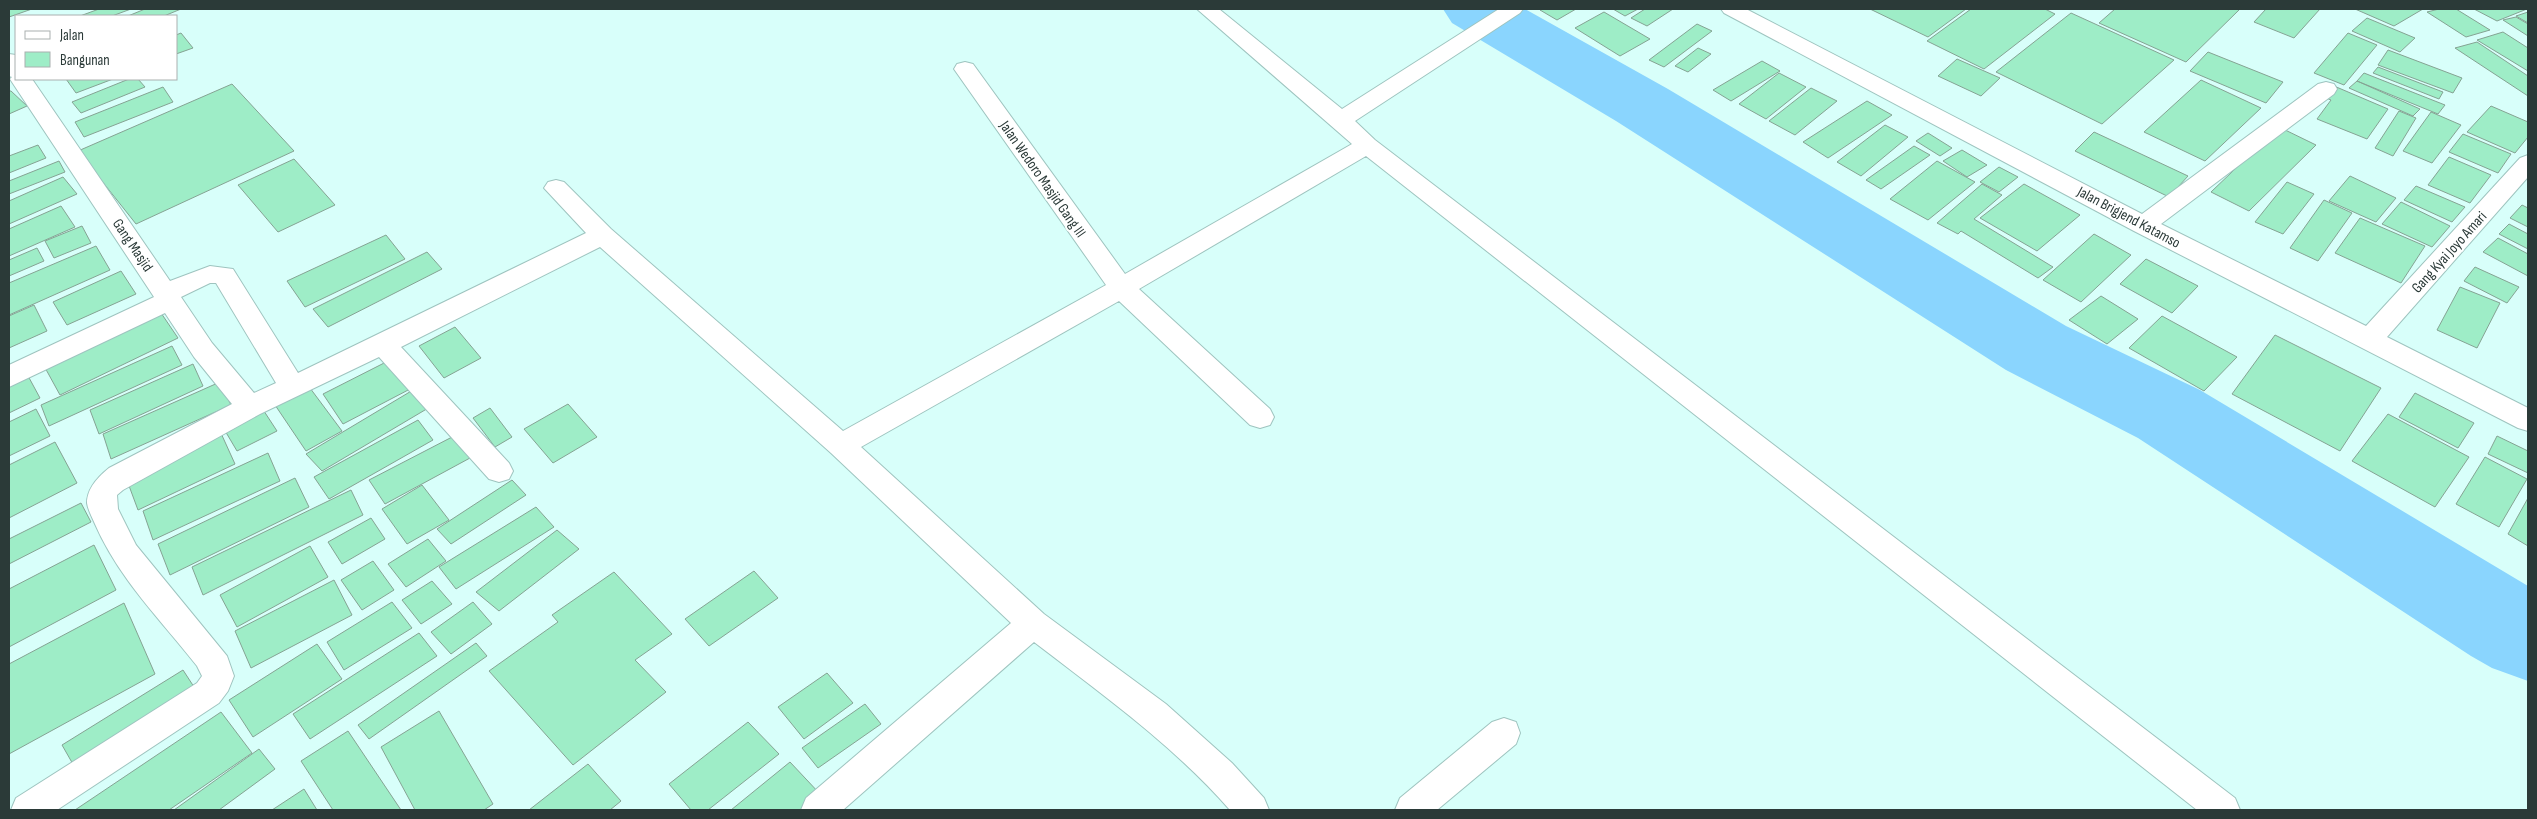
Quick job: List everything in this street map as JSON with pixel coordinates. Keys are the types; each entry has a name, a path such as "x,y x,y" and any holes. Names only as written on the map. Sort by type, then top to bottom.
{"street":[{"path":"1206,9 1341,120 1367,146 2222,810"},
{"path":"1341,120 1513,9"},
{"name":"Jalan Brigjend Katamso","path":"1731,9 2143,225 2528,420"},
{"name":"Jalan Wedoro Masjid Gang III","path":"965,70 1120,288 1260,417"},
{"name":"Gang Masjid","path":"23,80 203,350 250,407"},
{"path":"2143,225 2326,89"},
{"path":"841,445 1367,146"},
{"name":"Gang Kyai Joyo Amari","path":"2369,340 2528,164"},
{"path":"556,188 602,234 841,445 1033,624 1154,714 1220,774 1252,810"},
{"path":"28,810 208,692 216,683 218,670 187,629 146,585 112,533 101,504 105,490 119,476 250,407 383,344 602,234"},
{"path":"9,377 208,275 219,273 224,275 293,387"},
{"path":"383,344 425,393 465,432 499,471"},
{"path":"818,810 1033,624"},
{"path":"1412,810 1504,733"}],"building":[{"path":"9,9 32,9 9,17"},
{"path":"99,9 131,9 115,15 83,15"},
{"path":"145,9 181,9 166,15 130,15"},
{"path":"1576,9 1557,20 1540,10"},
{"path":"1613,9 1638,9 1625,16"},
{"path":"1645,9 1673,9 1647,26 1631,18"},
{"path":"1870,9 1966,9 1928,37"},
{"path":"1971,9 2045,9 2055,14 1984,69 1927,41"},
{"path":"2115,9 2240,9 2186,62 2099,23"},
{"path":"2266,9 2320,9 2294,38 2254,22"},
{"path":"2355,9 2423,9 2394,26"},
{"path":"2439,9 2456,9 2490,30 2466,37 2427,12"},
{"path":"2474,9 2527,9 2497,21"},
{"path":"1604,12 1650,39 1620,56 1575,28"},
{"path":"2528,12 2528,23 2516,16"},
{"path":"2071,13 2174,60 2102,124 1996,72"},
{"path":"2516,17 2528,24 2528,36 2503,20"},
{"path":"2367,18 2415,38 2400,52 2352,31"},
{"path":"1697,24 1712,31 1664,67 1649,60"},
{"path":"2503,32 2528,48 2528,71 2477,40"},
{"path":"181,33 193,48 178,53 178,34"},
{"path":"2348,33 2377,45 2344,85 2314,73"},
{"path":"2477,42 2528,76 2528,96 2455,48"},
{"path":"1698,48 1711,54 1688,72 1675,66"},
{"path":"2388,50 2462,78 2453,93 2378,65"},
{"path":"2208,52 2283,82 2266,103 2190,71"},
{"path":"1957,59 2000,78 1981,96 1938,76"},
{"path":"1762,61 1780,71 1731,101 1713,90"},
{"path":"2378,67 2443,92 2439,99 2373,73"},
{"path":"1779,73 1806,87 1766,119 1739,104"},
{"path":"2364,73 2445,105 2438,114 2357,81"},
{"path":"67,80 110,80 76,93"},
{"path":"127,80 139,80 145,87 81,113 72,102"},
{"path":"2201,80 2261,108 2205,161 2144,132"},
{"path":"2357,81 2420,109 2413,116 2349,88"},
{"path":"232,84 294,151 136,224 78,151"},
{"path":"2334,86 2388,109 2367,139 2317,119 2331,100 2324,97"},
{"path":"163,87 173,102 84,137 75,122"},
{"path":"1811,88 1837,101 1795,135 1769,121"},
{"path":"9,91 11,91 27,106 9,114"},
{"path":"1867,101 1892,115 1828,158 1803,142"},
{"path":"2491,106 2528,122 2528,137 2515,153 2467,132"},
{"path":"2399,111 2416,118 2393,156 2375,148"},
{"path":"2431,112 2461,125 2432,163 2403,151"},
{"path":"1885,125 1908,137 1861,176 1837,162"},
{"path":"2279,127 2316,145 2249,211 2211,192"},
{"path":"2094,132 2188,176 2169,197 2075,151"},
{"path":"1928,133 1952,148 1940,156 1916,141"},
{"path":"2463,134 2511,154 2498,173 2449,152"},
{"path":"38,145 46,158 9,173 9,156"},
{"path":"1914,146 1930,155 1881,189 1866,180"},
{"path":"1962,150 1987,165 1967,177 1943,161"},
{"path":"2449,157 2491,175 2470,203 2428,185"},
{"path":"294,159 335,205 278,232 238,185"},
{"path":"59,161 65,172 9,194 9,181"},
{"path":"1937,161 1975,182 1928,220 1890,199"},
{"path":"1999,167 2018,177 1999,192 1980,182"},
{"path":"2350,176 2396,198 2376,222 2329,201"},
{"path":"63,177 77,194 9,224 9,201"},
{"path":"2287,182 2314,194 2283,234 2255,222"},
{"path":"1982,184 2002,195 1974,219 2053,267 2038,278 1961,231 1958,234 1937,223"},
{"path":"2024,184 2080,215 2037,251 1980,218"},
{"path":"2416,186 2465,207 2452,222 2404,200"},
{"path":"2324,200 2352,213 2318,261 2290,248"},
{"path":"2401,202 2450,226 2432,247 2382,224"},
{"path":"2522,205 2528,208 2528,227 2510,218"},
{"path":"61,206 75,227 9,256 9,229"},
{"path":"2360,218 2425,246 2401,283 2335,253"},
{"path":"2509,224 2528,234 2528,249 2499,234"},
{"path":"82,226 91,243 54,258 45,241"},
{"path":"2094,234 2131,255 2081,302 2043,280"},
{"path":"386,235 405,259 305,307 287,281"},
{"path":"2498,238 2528,254 2528,276 2483,252"},
{"path":"96,246 110,270 9,315 9,283"},
{"path":"37,248 44,261 9,276 9,260"},
{"path":"427,252 442,269 328,327 313,309"},
{"path":"2146,259 2198,286 2172,313 2120,284"},
{"path":"2475,267 2519,287 2507,303 2464,281"},
{"path":"121,271 136,294 67,325 53,302"},
{"path":"2460,287 2500,303 2477,348 2437,330"},
{"path":"2101,296 2138,319 2107,344 2069,320"},
{"path":"34,305 47,331 9,348 9,316"},
{"path":"159,310 178,338 60,395 43,364"},
{"path":"2162,316 2237,357 2204,391 2129,348"},
{"path":"455,327 481,358 444,378 419,346"},
{"path":"2275,335 2381,388 2340,451 2232,394"},
{"path":"172,346 182,365 49,426 41,405"},
{"path":"392,359 412,388 343,424 323,394"},
{"path":"193,364 203,386 99,434 90,410"},
{"path":"27,374 40,398 9,413 9,383"},
{"path":"220,382 231,405 111,459 103,434"},
{"path":"307,384 342,431 306,451 273,402"},
{"path":"413,390 430,407 322,471 306,454"},
{"path":"2415,393 2474,423 2458,448 2399,417"},
{"path":"568,404 597,437 553,463 524,429"},
{"path":"260,405 277,431 237,451 221,424"},
{"path":"490,408 512,437 495,447 473,418"},
{"path":"36,409 50,436 9,456 9,422"},
{"path":"2388,414 2469,457 2435,507 2352,461"},
{"path":"418,420 433,440 329,499 314,477"},
{"path":"220,431 235,464 138,510 125,475"},
{"path":"454,436 470,458 385,504 369,480"},
{"path":"2497,436 2528,451 2528,473 2488,454"},
{"path":"55,442 77,483 9,518 9,465"},
{"path":"268,453 280,481 153,540 143,511"},
{"path":"2485,457 2527,479 2499,527 2456,504"},
{"path":"295,478 309,507 170,575 158,544"},
{"path":"512,480 526,495 451,544 437,529"},
{"path":"422,485 449,520 407,544 382,509"},
{"path":"351,490 363,515 203,595 192,567"},
{"path":"2528,498 2528,546 2508,534"},
{"path":"81,503 91,522 9,564 9,539"},
{"path":"536,507 554,527 456,589 439,567"},
{"path":"371,518 385,539 342,564 328,542"},
{"path":"557,530 579,549 499,611 476,592"},
{"path":"428,539 446,561 406,587 388,564"},
{"path":"94,545 116,590 9,647 9,589"},
{"path":"310,546 328,577 237,627 220,595"},
{"path":"373,561 394,590 362,610 341,580"},
{"path":"754,571 778,598 709,646 685,619"},
{"path":"614,572 672,634 635,660 666,692 573,765 489,671 558,622 552,615"},
{"path":"334,580 352,615 251,668 235,631"},
{"path":"432,581 452,604 421,624 402,600"},
{"path":"392,602 412,628 344,670 327,642"},
{"path":"473,602 492,624 451,654 431,632"},
{"path":"124,603 155,674 9,754 9,664"},
{"path":"419,633 437,656 310,739 293,714"},
{"path":"476,643 487,656 369,739 358,725"},
{"path":"317,644 342,679 253,737 229,700"},
{"path":"183,670 196,690 74,766 62,745"},
{"path":"827,673 853,703 804,739 778,707"},
{"path":"865,704 881,724 818,768 802,748"},
{"path":"439,711 493,804 484,810 415,810 381,747"},
{"path":"221,712 252,753 169,810 75,810"},
{"path":"748,722 779,754 708,810 691,810 669,784"},
{"path":"348,731 401,810 333,810 301,761"},
{"path":"259,749 275,769 219,810 174,810"},
{"path":"790,762 821,795 803,810 731,810"},
{"path":"588,764 621,801 610,810 529,810"},
{"path":"304,789 317,810 272,810"}],"waterway":[{"path":"1476,9 1642,105 2036,348 2169,414 2528,637"}]}
